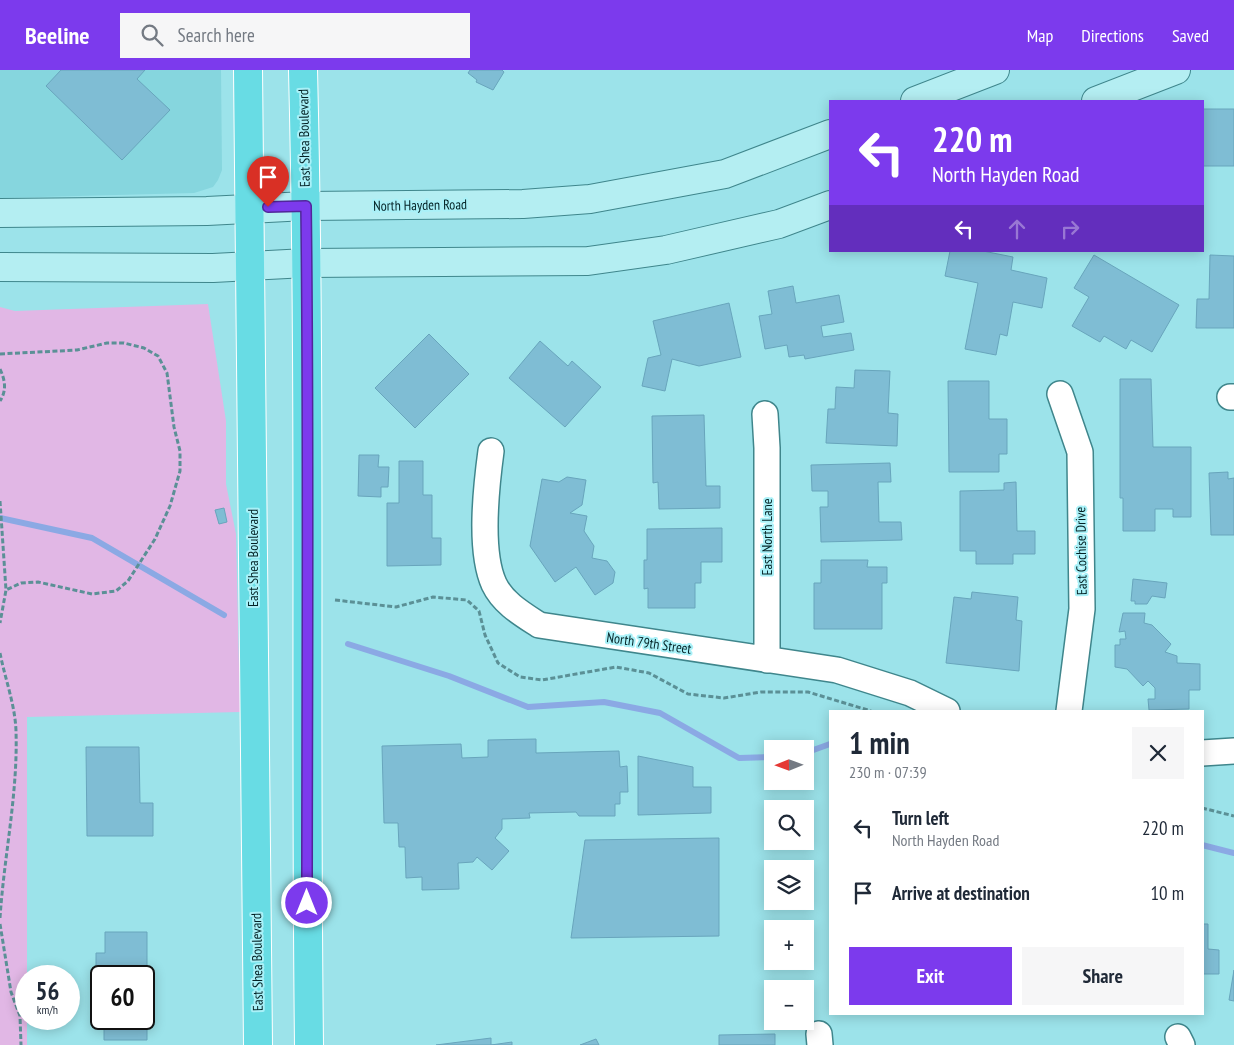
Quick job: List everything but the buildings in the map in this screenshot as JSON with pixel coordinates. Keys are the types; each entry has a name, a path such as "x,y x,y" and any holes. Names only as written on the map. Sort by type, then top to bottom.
{"main road":[{"name":"East Shea Boulevard","path":"248,70 258,1045"},
{"name":"East Shea Boulevard","path":"303,70 309,496 306,584 309,1045"},
{"path":"917,100 996,70"},
{"path":"1099,100 1176,70"},
{"name":"North Hayden Road","path":"0,213 207,211 306,206 523,204 590,199 725,174 829,134"},
{"path":"0,267 213,268 306,263 588,260 666,250 760,229 829,205"}],"street":[{"name":"East Cochise Drive","path":"1060,394 1080,452 1082,609 1069,710"},
{"name":"East North Lane","path":"765,414 767,448 767,660"},
{"name":"North 79th Street","path":"491,452 485,495 487,558 494,585 513,608 539,625 837,670 910,693 945,710"},
{"path":"1204,753 1234,751"}],"path":[{"path":"0,354 77,350 107,343 124,343 144,348 158,356 167,373 174,427 180,451 180,471 170,506 155,539 128,581 116,591 92,594 38,582 20,583 6,590"},
{"path":"0,369 5,381 3,396 0,401"},
{"path":"0,500 6,590 0,623"},
{"path":"335,600 396,607 434,597 467,600 479,611 485,634 498,664 520,677 542,680 616,667 650,673 688,694 724,698 761,692 808,692 868,710"},
{"path":"0,653 5,679 13,704 16,731 15,777 0,918"},
{"path":"1204,808 1234,816"},
{"path":"0,924 11,992 20,1016 21,1045"}],"shaded area":[{"path":"0,70 221,70 222,170 218,180 213,187 194,193 0,198"},
{"path":"208,304 226,421 226,484 236,534 240,712 27,717 27,965 15,965 15,1030 27,1030 27,1045 0,1045 0,307 15,311"}],"waterway":[{"path":"0,518 92,538 224,615"},
{"path":"348,644 449,676 528,707 604,702 660,713 739,758 764,757"},
{"path":"814,750 829,744"},
{"path":"1204,846 1234,853"}],"route":[{"path":"268,207 306,206 309,496 306,602 307,903"}]}
